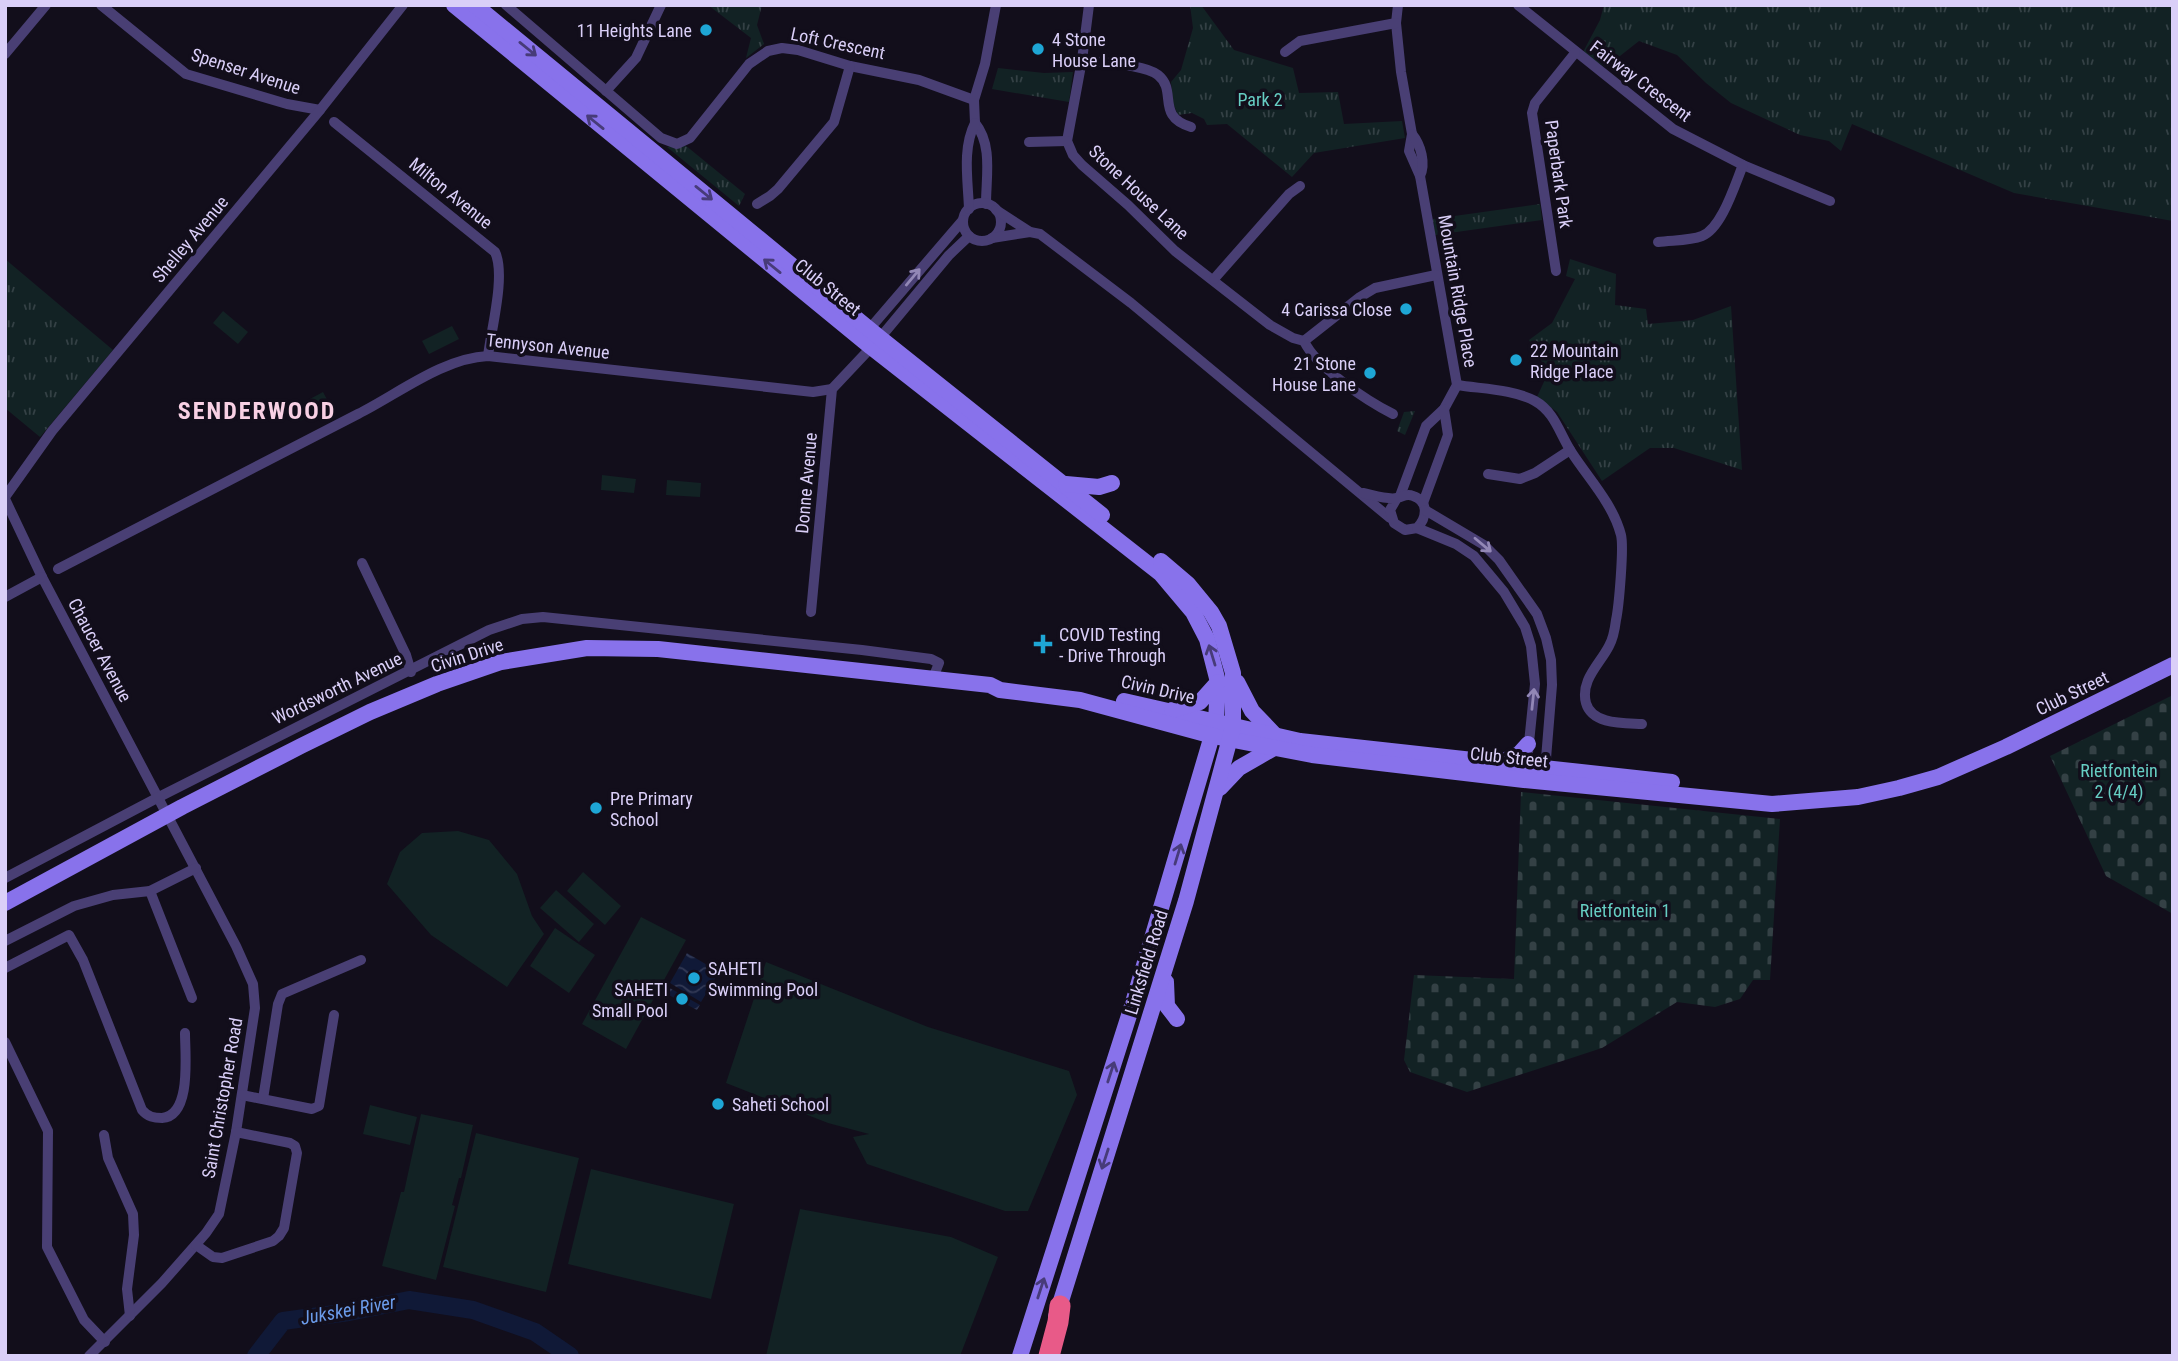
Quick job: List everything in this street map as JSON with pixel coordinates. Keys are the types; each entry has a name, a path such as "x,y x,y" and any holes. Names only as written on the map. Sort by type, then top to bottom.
{"highway":[{"path":"1049,1356 1060,1306"}],"main road":[{"name":"Club Street","path":"454,5 1161,574 1184,589"},
{"name":"Club Street","path":"475,5 870,338 1066,484 1184,589"},
{"path":"1066,484 1099,487 1112,483"},
{"name":"Linksfield Road","path":"1043,1356 1165,966 1218,790 1232,733 1233,673 1219,626 1211,612 1184,589"},
{"name":"Linksfield Road","path":"1020,1356 1132,1006 1215,729 1218,682 1208,639 1184,589"},
{"name":"Civin Drive","path":"5,903 168,814 370,712 448,679 501,662 540,654 587,648 658,649 933,678 1080,700 1185,728 1215,729"},
{"name":"Club Street","path":"1232,733 1275,742 1772,804 1858,796 1938,777 2006,747 2173,665"},
{"path":"1218,790 1239,768 1275,742 1252,711 1233,673"},
{"name":"Civin Drive","path":"990,685 1000,682 1071,690 1166,711 1232,733"},
{"path":"1166,711 1200,702 1218,682"},
{"path":"1185,728 1199,746 1205,767"},
{"name":"Club Street","path":"1275,742 1314,743 1497,764 1526,773"},
{"path":"1497,764 1519,754 1528,744"},
{"path":"1165,966 1167,1006 1177,1019"}],"street":[{"path":"5,54 46,5"},
{"name":"Spenser Avenue","path":"101,5 186,74 286,104 320,110"},
{"name":"Shelley Avenue","path":"5,498 52,431 320,110 403,5"},
{"name":"Loft Crescent","path":"506,5 660,138 677,144 690,138 749,64 768,51 782,48 919,80 974,100"},
{"path":"606,91 644,46 661,5"},
{"path":"969,209 969,136 975,123 974,100 985,64 996,5"},
{"name":"Stone House Lane","path":"1089,5 1067,141 1082,165 1175,251 1270,325 1304,341"},
{"name":"Mountain Ridge Place","path":"1398,5 1396,23 1401,72 1412,134 1417,140 1424,168 1420,177 1457,385 1444,410 1426,426 1399,497"},
{"name":"Fairway Crescent","path":"1518,5 1673,129 1743,165 1830,201"},
{"path":"1285,52 1300,41 1396,23"},
{"name":"Paperbark Park","path":"1556,271 1532,113 1542,94 1575,53"},
{"path":"1082,60 1143,69 1158,75 1164,83 1172,117 1182,125 1191,127"},
{"path":"757,204 778,189 834,122 850,66"},
{"name":"Milton Avenue","path":"334,122 495,253 499,270 488,356"},
{"path":"975,123 983,133 987,145 986,204"},
{"path":"1029,142 1067,141"},
{"path":"1658,242 1701,236 1709,232 1720,217 1743,165"},
{"path":"967,174 986,173"},
{"path":"1214,279 1289,194 1300,186"},
{"path":"832,388 853,365 870,338 974,205 986,204 1030,232"},
{"path":"992,238 1000,228 996,210"},
{"path":"963,219 963,226 969,236 981,241 1030,232 1040,234 1070,256 1079,268 1215,379 1234,388 1390,517 1398,528 1418,528 1456,544 1474,556 1492,576 1525,627 1531,646 1535,684 1526,773"},
{"path":"870,338 969,236"},
{"path":"1393,414 1368,401 1315,358 1304,341 1375,288 1436,275"},
{"name":"Tennyson Avenue","path":"58,569 460,360 488,356 813,392 832,388"},
{"path":"1457,385 1521,396 1546,409 1556,421 1570,450 1605,500 1622,536 1617,619 1610,645 1588,677 1585,694 1587,706 1599,718 1614,723 1642,723"},
{"name":"Donne Avenue","path":"811,611 832,388"},
{"path":"1418,528 1425,517 1424,506 1448,435 1444,410"},
{"path":"1488,474 1520,479 1535,474 1570,450"},
{"path":"1412,467 1433,475"},
{"path":"1360,493 1417,497 1424,506 1484,545 1499,560 1537,614 1546,638 1552,685 1545,774"},
{"path":"1390,517 1392,503 1399,497"},
{"name":"Chaucer Avenue","path":"5,498 42,578 157,798 168,814"},
{"path":"362,563 411,671"},
{"path":"5,597 42,578"},
{"name":"Wordsworth Avenue","path":"5,878 489,630 522,619 544,617 931,659 939,663 933,678"},
{"name":"Saint Christopher Road","path":"89,1356 196,1245 219,1214 236,1132 255,1008 253,984 247,967 168,814"},
{"path":"5,941 60,913 104,897 150,891 197,868"},
{"path":"150,891 191,998"},
{"path":"60,913 83,960 142,1110 150,1117 169,1117 178,1110 184,1091 185,1033"},
{"path":"5,968 69,934"},
{"path":"263,1099 278,1004 282,994 361,960"},
{"path":"242,1095 312,1109 319,1105 334,1015"},
{"path":"5,1042 48,1130 47,1247 85,1320 105,1342"},
{"path":"196,1245 213,1257 222,1258 273,1241 284,1228 295,1146 236,1132"},
{"path":"104,1135 108,1158 133,1214 134,1235 127,1289 130,1316"}],"green space":[{"path":"708,5 762,5 757,25 764,44 746,58 751,38"},
{"name":"Park 2","path":"1190,5 1201,5 1234,50 1293,68 1299,93 1338,92 1344,124 1402,121 1405,138 1314,153 1292,177 1227,124 1207,125 1204,119 1192,113 1178,115 1173,103 1171,82 1181,70 1193,28"},
{"path":"1604,5 2173,5 2173,221 2014,193 1852,124 1841,151 1829,141 1800,135 1731,103 1677,55 1639,41 1606,67 1582,54 1600,20"},
{"path":"998,68 1044,73 1073,72 1069,102 992,89"},
{"path":"685,145 745,194 739,206 667,147"},
{"path":"1540,204 1542,220 1435,235 1433,219"},
{"path":"5,259 113,350 40,437 5,408"},
{"path":"1570,259 1616,274 1615,305 1646,309 1648,324 1693,320 1731,306 1742,470 1674,448 1650,448 1602,481 1557,412 1537,397 1548,373 1529,340 1552,323 1575,279 1566,276"},
{"path":"223,311 248,332 238,344 213,323"},
{"path":"452,326 459,339 429,354 422,341"},
{"path":"323,392 330,405 300,421 293,408"},
{"path":"1415,411 1405,435 1397,431 1404,412"},
{"path":"602,475 636,479 634,493 601,490"},
{"path":"667,480 701,483 700,497 666,495"},
{"name":"Rietfontein 2 (4/4)","path":"2173,695 2173,914 2106,876 2050,756"},
{"name":"Rietfontein 1","path":"1521,792 1780,819 1770,980 1753,980 1740,999 1715,1007 1677,1002 1602,1048 1467,1092 1410,1072 1404,1060 1414,975 1514,979"},
{"path":"458,831 489,840 517,874 532,916 544,934 507,987 431,935 387,884 400,852 422,833"},
{"path":"583,872 621,906 605,925 567,891"},
{"path":"556,890 594,924 579,942 540,908"},
{"path":"641,917 686,940 626,1049 582,1024"},
{"path":"555,928 595,955 569,993 530,966"},
{"path":"766,962 928,1027 1069,1071 1077,1095 1028,1211 1005,1211 867,1164 853,1137 869,1134 828,1123 726,1083"},
{"path":"370,1105 417,1117 410,1145 363,1134"},
{"path":"421,1114 473,1125 436,1280 382,1266 401,1192 404,1192"},
{"path":"476,1133 579,1158 546,1292 443,1267"},
{"path":"591,1169 734,1204 711,1299 568,1264"},
{"path":"800,1209 951,1237 998,1257 960,1356 766,1356"}],"water":[{"name":"SAHETI Swimming Pool","path":"687,953 719,972 701,1002 670,983"},
{"name":"SAHETI Small Pool","path":"668,987 700,1005 697,1010 665,993"}],"waterway":[{"name":"Jukskei River","path":"256,1356 283,1321 409,1300 473,1310 535,1332 570,1356"}],"place":[{"name":"11 Heights Lane","path":"706,30"},
{"name":"4 Stone House Lane","path":"1038,49"},
{"name":"4 Carissa Close","path":"1406,309"},
{"name":"22 Mountain Ridge Place","path":"1516,360"},
{"name":"21 Stone House Lane","path":"1370,373"},
{"name":"COVID Testing - Drive Through","path":"1043,644"},
{"name":"Pre Primary School","path":"596,808"},
{"name":"SAHETI Swimming Pool","path":"694,978"},
{"name":"SAHETI Small Pool","path":"682,999"},
{"name":"Saheti School","path":"718,1104"}],"district":[{"name":"SENDERWOOD","path":"257,411"}]}
